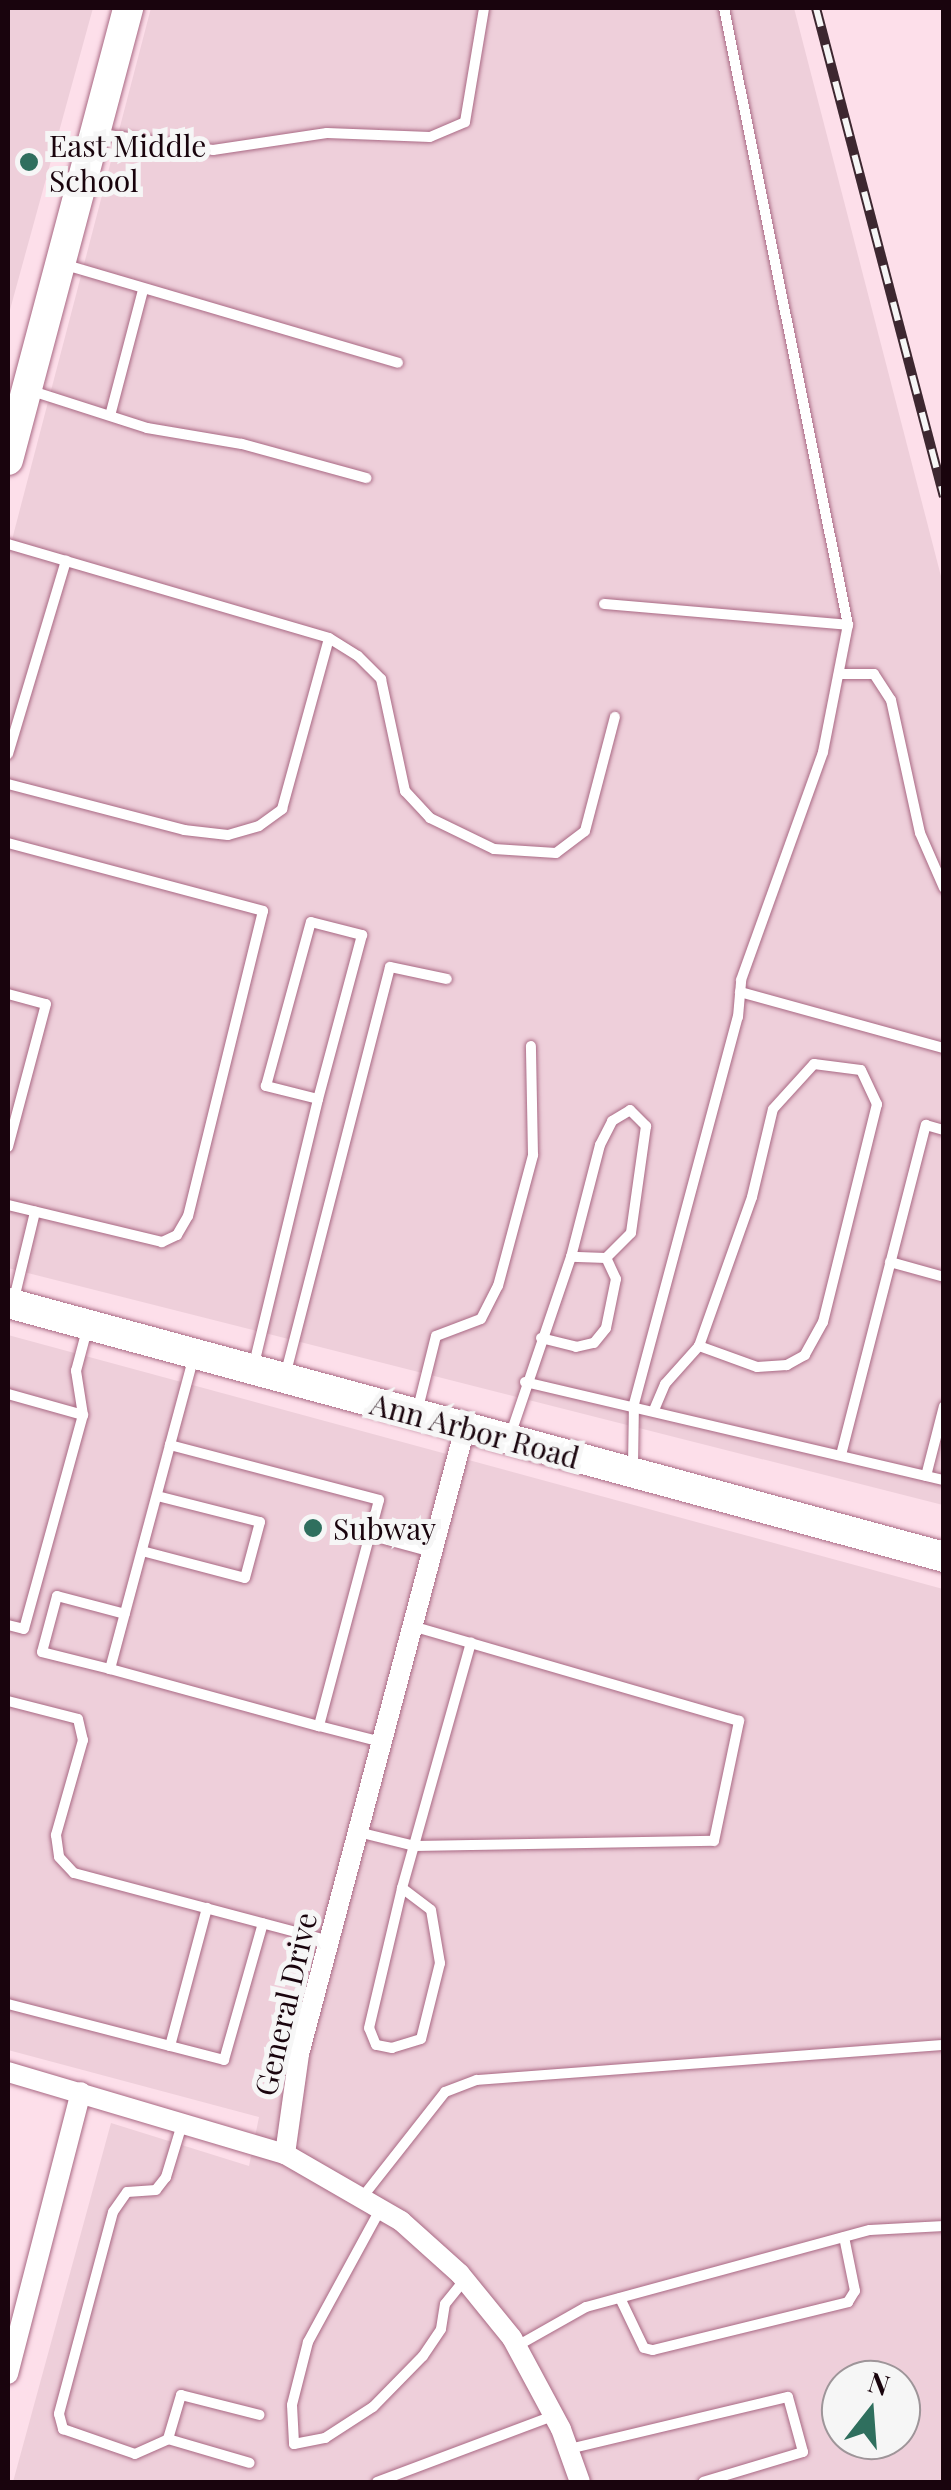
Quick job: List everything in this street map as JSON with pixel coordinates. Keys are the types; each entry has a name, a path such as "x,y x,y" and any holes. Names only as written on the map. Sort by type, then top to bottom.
{"main road":[{"path":"8,460 128,8"},
{"name":"Ann Arbor Road","path":"10,1304 944,1556"}],"street":[{"name":"General Drive","path":"286,2154 296,2069 466,1428"},
{"path":"8,2072 183,2120 286,2154 373,2201 465,2279 517,2346 554,2415 580,2482"},
{"path":"8,2374 81,2092"}],"lane":[{"path":"95,134 213,150 327,133 430,138 465,122 484,8"},
{"path":"633,1472 634,1404 740,992 823,752 830,690 840,674 848,625 724,8"},
{"path":"60,263 398,363"},
{"path":"111,412 143,290"},
{"path":"26,390 111,412 147,428 242,444 366,478"},
{"path":"8,544 329,638 381,679 405,790 430,818 494,849 556,853 584,831 615,717"},
{"path":"8,754 66,561"},
{"path":"604,604 848,625"},
{"path":"8,784 184,830 228,836 259,826 282,809 299,763 329,638"},
{"path":"840,674 874,674 891,700 920,833 944,888"},
{"path":"8,843 263,911 188,1216 177,1234 162,1242 8,1205"},
{"path":"252,1370 362,934 311,922 266,1086 318,1099"},
{"path":"284,1378 390,967 447,979"},
{"path":"740,992 944,1048"},
{"path":"8,994 46,1004 8,1148"},
{"path":"417,1414 436,1336 481,1319 498,1286 533,1156 532,1046"},
{"path":"654,1410 665,1384 699,1346 752,1197 772,1109 814,1064 861,1070 877,1104 823,1322 805,1355 787,1365 757,1367 699,1346"},
{"path":"8,1086 23,1090"},
{"path":"509,1439 525,1382 571,1257 600,1146 612,1121 630,1110 646,1126 646,1165 632,1234 606,1258 571,1257"},
{"path":"841,1455 926,1125 944,1130"},
{"path":"10,1304 35,1212"},
{"path":"541,1338 576,1347 594,1344 606,1328 616,1279 606,1258"},
{"path":"890,1262 944,1277"},
{"path":"8,1625 24,1629 84,1414 76,1370 88,1325"},
{"path":"110,1669 194,1355"},
{"path":"525,1382 603,1404 634,1404 944,1480"},
{"path":"8,1394 84,1414"},
{"path":"926,1476 944,1406"},
{"path":"170,1445 378,1500 319,1726"},
{"path":"142,1550 246,1578 260,1522 156,1496"},
{"path":"370,1535 432,1552"},
{"path":"125,1614 57,1596 42,1652 382,1742"},
{"path":"358,1832 415,1846 714,1842 740,1720 412,1626"},
{"path":"402,1888 432,1910 440,1963 421,2039 392,2048 376,2044 368,2028 402,1888 471,1643"},
{"path":"8,1702 78,1719 83,1740 56,1835 59,1858 74,1873 329,1941"},
{"path":"170,2046 206,1908"},
{"path":"8,2004 224,2060 262,1923"},
{"path":"465,2279 445,2304 440,2329 423,2356 374,2407 325,2438 294,2444 292,2405 308,2342 373,2201 444,2092 477,2080 944,2045"},
{"path":"183,2120 166,2177 156,2190 128,2192 112,2212 59,2414 63,2429 135,2454 168,2439 250,2463"},
{"path":"517,2346 586,2308 620,2298 844,2237 944,2226"},
{"path":"620,2298 644,2348 652,2350 848,2302 855,2291 844,2237"},
{"path":"168,2439 181,2395 260,2415"},
{"path":"568,2449 788,2397 803,2452 703,2482"},
{"path":"377,2482 554,2415"}],"shaded area":[{"name":"East Middle School","path":"8,8 93,8 8,317"},
{"path":"151,8 794,8 943,584 943,1505 8,1268 8,555"},
{"path":"8,1335 943,1589 943,2482 13,2482 111,2123 249,2166 259,2117 8,2050"}],"railway":[{"path":"816,8 944,497"}],"place":[{"name":"East Middle School","path":"29,162"},
{"name":"Subway","path":"313,1528"}]}
